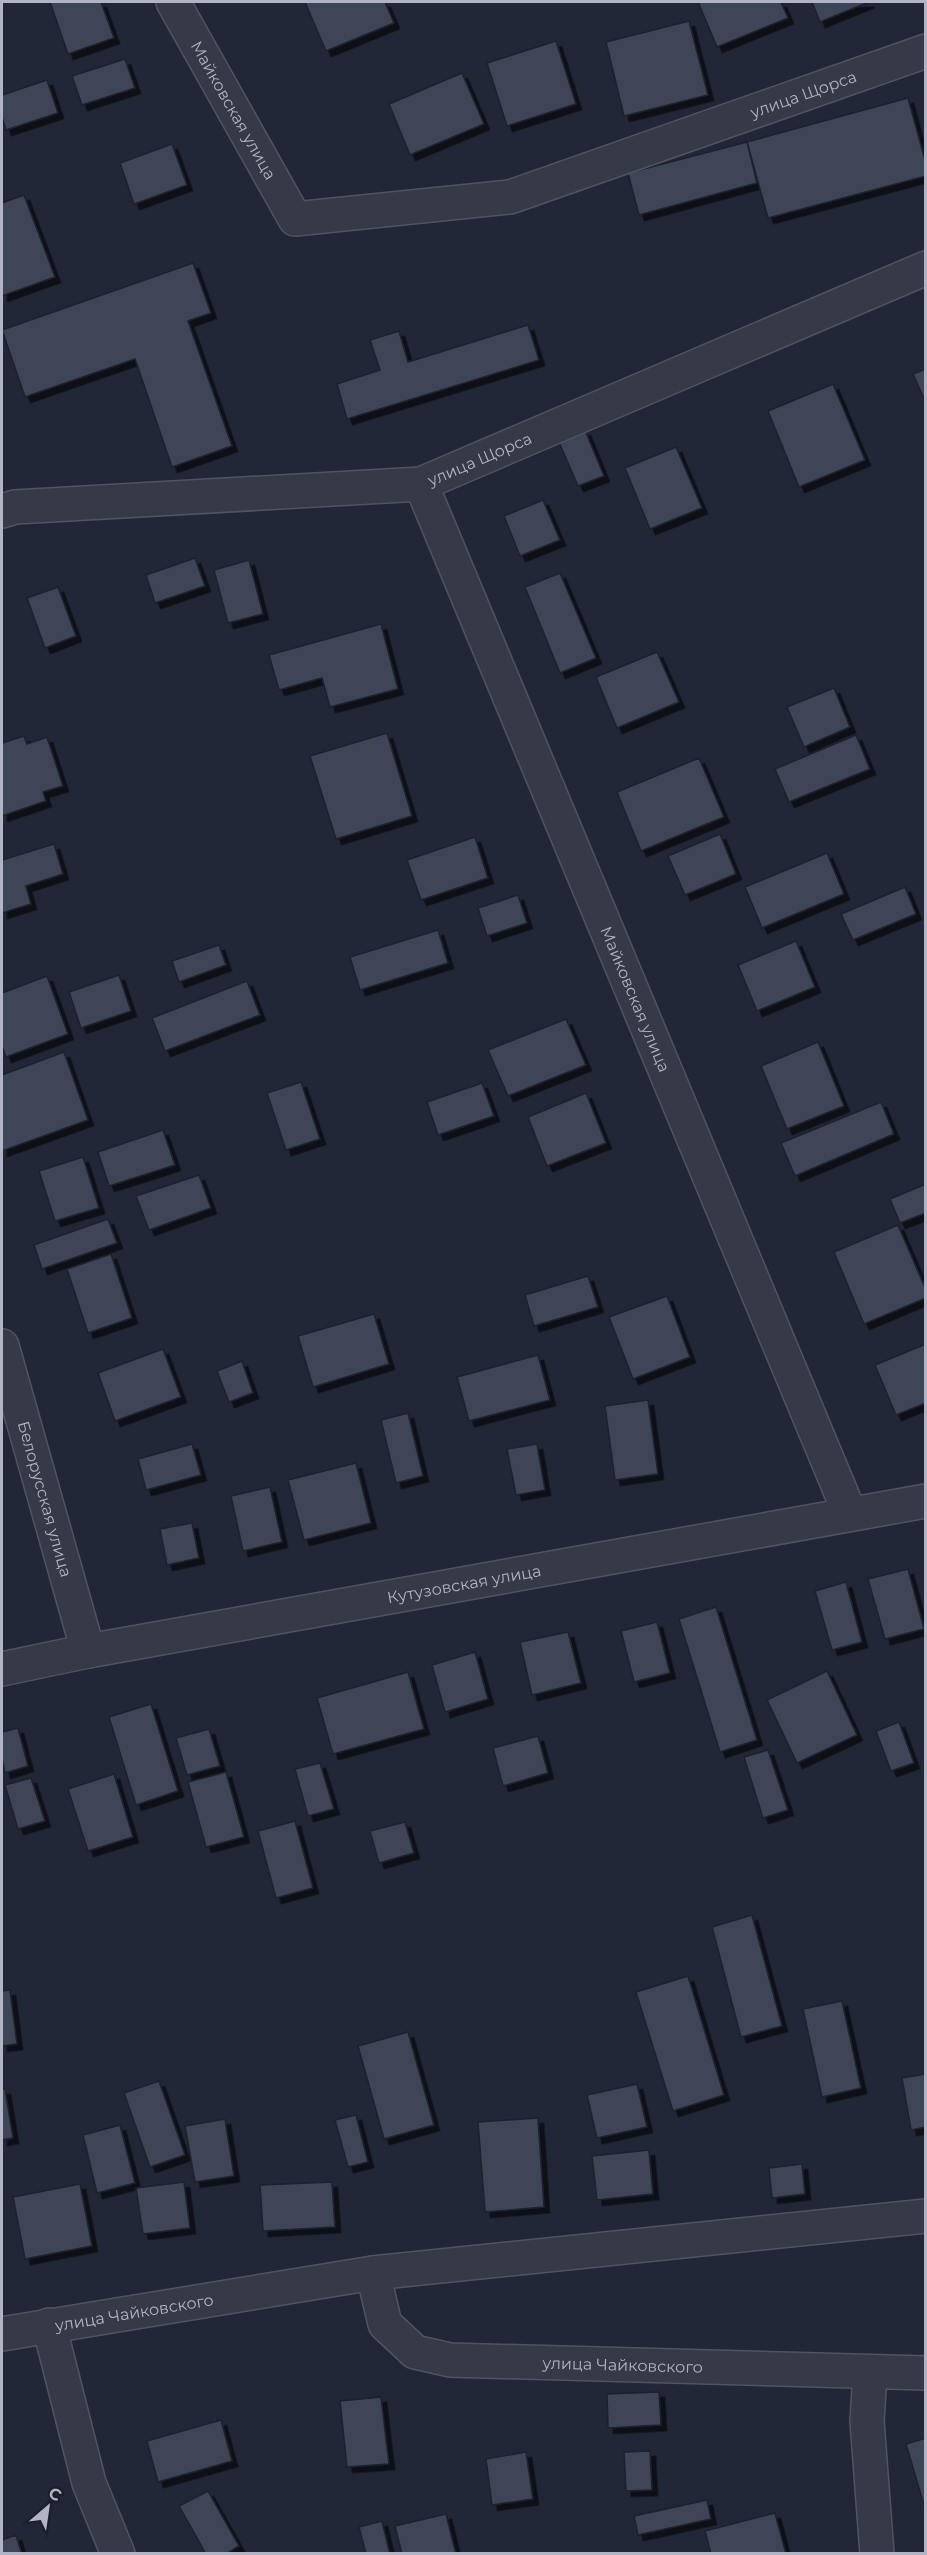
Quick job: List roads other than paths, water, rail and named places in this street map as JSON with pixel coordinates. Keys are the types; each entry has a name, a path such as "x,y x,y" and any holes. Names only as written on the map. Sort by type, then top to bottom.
{"street":[{"name":"Майковская улица","path":"174,2 296,219"},
{"name":"улица Щорса","path":"296,219 510,197 926,51"},
{"name":"улица Щорса","path":"2,511 15,507 421,484 926,268"},
{"name":"Майковская улица","path":"421,484 850,1514"},
{"name":"Белорусская улица","path":"2,1346 88,1651"},
{"name":"Кутузовская улица","path":"2,1669 88,1651 926,1501"},
{"name":"улица Чайковского","path":"2,2334 374,2272 926,2216"},
{"name":"улица Чайковского","path":"374,2272 385,2324 415,2352 450,2361 926,2373"},
{"path":"49,2325 89,2483 118,2553"},
{"path":"870,2373 867,2421 876,2553"}]}
